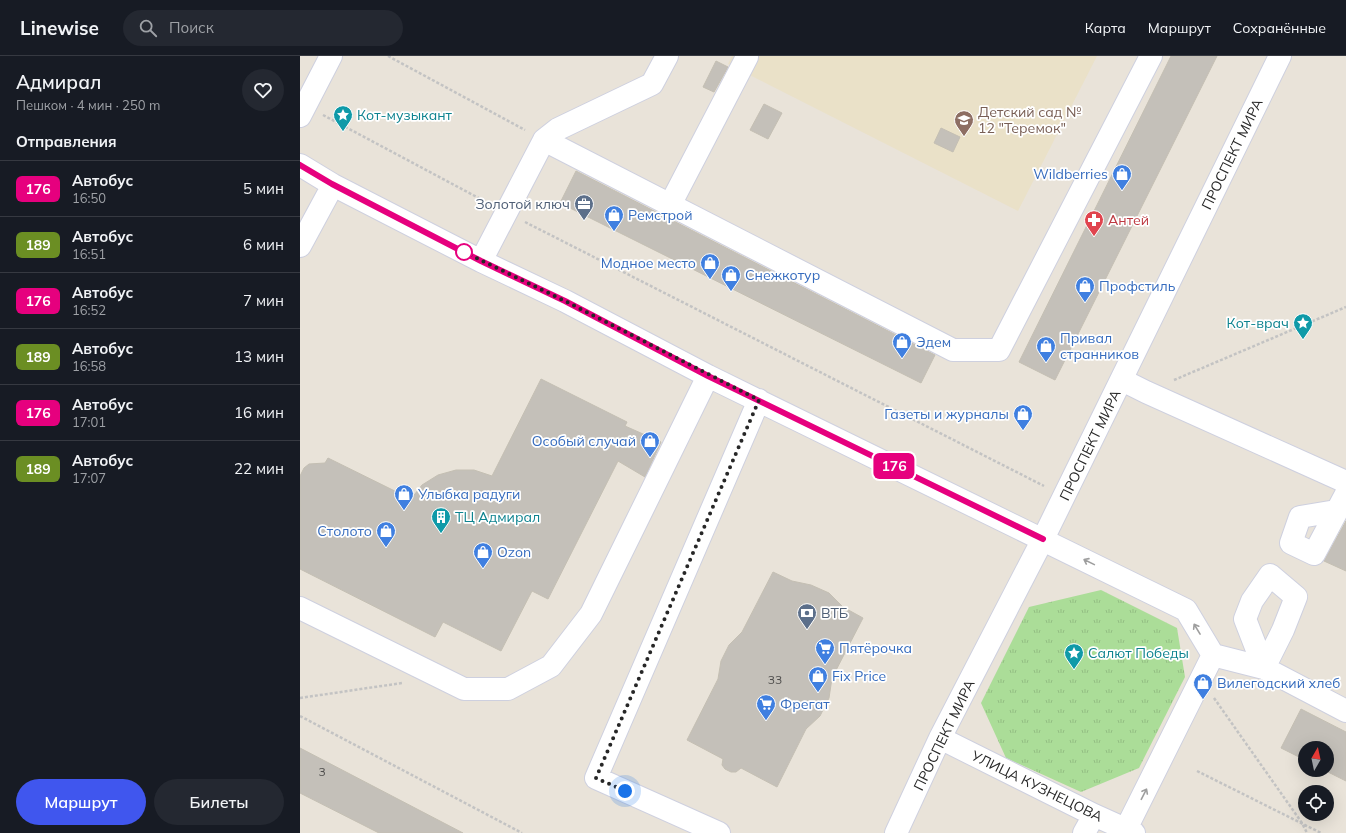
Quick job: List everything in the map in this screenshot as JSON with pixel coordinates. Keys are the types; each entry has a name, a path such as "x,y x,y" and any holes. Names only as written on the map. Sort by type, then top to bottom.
{"street":[{"path":"300,116 331,56"},
{"path":"481,261 544,140 558,129 652,84 667,56"},
{"path":"544,140 953,350 999,350 1151,56"},
{"name":"ПРОСПЕКТ МИРА","path":"896,833 940,738 1043,539 1280,56"},
{"path":"670,205 748,57"},
{"path":"300,165 332,184 481,261 565,301 708,376 1186,610 1213,655 1264,668 1346,711"},
{"path":"300,246 332,184"},
{"path":"300,608 464,689 508,689 551,666 592,614 708,376"},
{"path":"1122,380 1346,482"},
{"path":"719,833 596,778 759,400"},
{"path":"1130,831 1213,655"},
{"name":"УЛИЦА КУЗНЕЦОВА","path":"940,738 1089,824 1130,831"}],"path":[{"path":"388,56 544,140"},
{"path":"1146,392 1346,307"},
{"path":"300,698 440,677"},
{"path":"1202,680 1302,823 1307,833"},
{"path":"300,716 522,833"},
{"path":"1197,771 1321,833"}],"shaded area":[{"name":"Детский сад № 12 \"Теремок\"","path":"732,56 1097,56 1018,211 728,64"}],"green space":[{"path":"1101,590 1177,628 1185,677 1139,768 1081,792 1006,758 981,703 1029,607"}],"building":[{"path":"1171,56 1217,56 1055,380 1019,362"},
{"path":"716,61 728,67 714,92 703,87"},
{"path":"764,104 782,113 768,139 750,130"},
{"path":"941,128 960,137 953,152 934,143"},
{"path":"576,171 935,355 921,383 560,203"},
{"name":"ТЦ Адмирал","path":"541,379 627,422 625,426 661,442 645,477 618,461 548,599 532,591 501,651 443,622 435,637 300,569 300,476 304,468 309,464 325,463 328,458 411,499 422,485 438,475 456,470 474,470 492,476"},
{"path":"1346,521 1346,571 1324,561"},
{"path":"773,572 792,581 811,585 829,593 843,607 863,618 832,678 829,698 820,716 806,729 777,787 741,768 736,772 731,772 725,769 722,765 723,759 687,740 718,679 721,661 729,645 742,632"},
{"path":"1301,709 1346,732 1346,781 1334,775 1334,741 1298,741 1298,756 1281,748"},
{"path":"300,748 463,833 379,833 300,793"}],"bus line":[{"name":"176","path":"300,165 332,184 481,261 565,301 708,376 1043,539"}],"place":[{"name":"Кот-музыкант","path":"343,132"},
{"name":"Детский сад № 12 \"Теремок\"","path":"964,137"},
{"name":"Wildberries","path":"1122,191"},
{"name":"Золотой ключ","path":"584,221"},
{"name":"Ремстрой","path":"614,232"},
{"name":"Антей","path":"1094,237"},
{"name":"Модное место","path":"710,280"},
{"name":"Снежкотур","path":"731,292"},
{"name":"Профстиль","path":"1085,303"},
{"name":"Кот-врач","path":"1303,340"},
{"name":"Эдем","path":"902,359"},
{"name":"Привал странников","path":"1046,363"},
{"name":"Газеты и журналы","path":"1023,431"},
{"name":"Особый случай","path":"650,458"},
{"name":"Улыбка радуги","path":"404,511"},
{"name":"ТЦ Адмирал","path":"441,534"},
{"name":"Столото","path":"386,548"},
{"name":"Ozon","path":"483,569"},
{"name":"ВТБ","path":"807,630"},
{"name":"Пятёрочка","path":"825,665"},
{"name":"Салют Победы","path":"1074,670"},
{"name":"Fix Price","path":"818,693"},
{"name":"Вилегодский хлеб","path":"1203,700"},
{"name":"Фрегат","path":"766,721"}],"route":[{"path":"464,252 565,301 708,376 759,400 596,778 625,791"}]}
